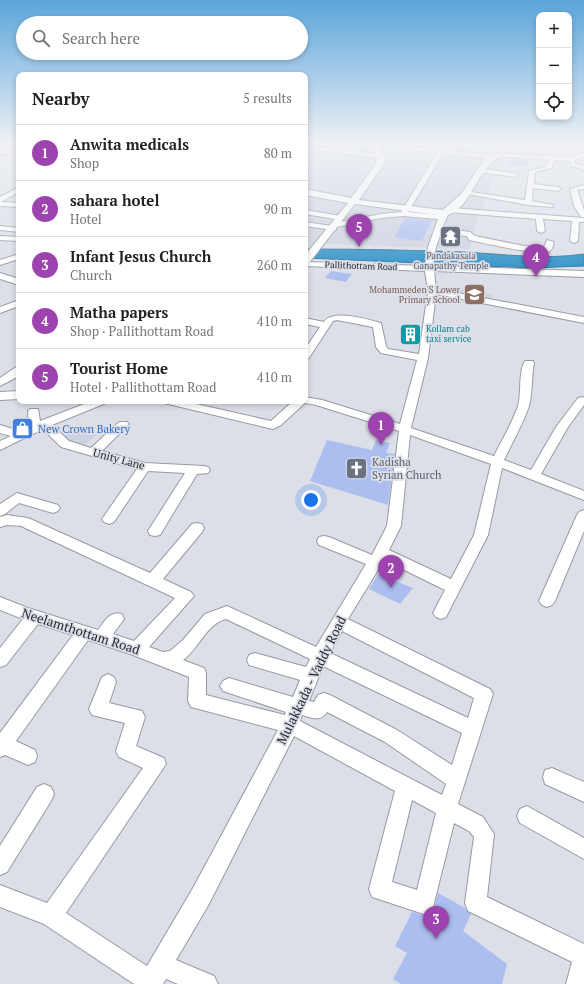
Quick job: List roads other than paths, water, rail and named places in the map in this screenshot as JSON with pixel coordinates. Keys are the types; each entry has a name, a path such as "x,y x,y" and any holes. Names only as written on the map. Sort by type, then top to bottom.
{"main road":[{"path":"308,258 317,245 341,218 361,189"},
{"path":"308,192 404,211 445,213 467,189"},
{"path":"0,396 16,395"}],"street":[{"path":"308,224 334,227 404,211 418,189"},
{"path":"528,203 530,189"},
{"path":"573,189 578,206 584,215"},
{"path":"0,200 16,191"},
{"path":"465,192 551,206"},
{"path":"0,204 16,205"},
{"path":"308,212 341,218"},
{"path":"445,213 580,219 574,241"},
{"name":"Mulakkada - Vaddy Road","path":"154,977 201,896 281,744 319,657 378,557 394,526 405,428 423,358 432,291 429,267 432,247 437,230 445,213"},
{"path":"539,217 541,231"},
{"path":"0,228 15,230"},
{"path":"437,230 500,239"},
{"path":"470,234 472,238 524,248 547,250 550,242"},
{"path":"0,238 16,239"},
{"path":"0,263 16,257"},
{"name":"Pallithottam Road","path":"308,262 584,274"},
{"path":"0,276 16,281"},
{"path":"432,291 584,320"},
{"path":"0,310 16,304"},
{"path":"308,352 330,319 336,317 376,324 379,327 381,347 386,351 423,358"},
{"path":"308,322 327,325"},
{"path":"441,613 481,535 497,462 523,408 527,389 526,376 529,363"},
{"path":"0,384 16,373"},
{"path":"308,400 318,402 405,428 534,475 584,496"},
{"path":"534,475 556,440 564,421 583,400"},
{"path":"0,446 39,426 94,404"},
{"path":"181,404 273,425 281,420 289,408 296,404"},
{"path":"34,411 39,426"},
{"path":"94,452 123,424"},
{"name":"Unity Lane","path":"39,426 65,444 145,467 198,470 155,531"},
{"path":"0,429 22,435"},
{"path":"109,519 145,467"},
{"path":"0,511 17,498 53,508"},
{"path":"547,601 584,515"},
{"path":"0,522 7,520 23,521 186,596 137,649"},
{"path":"153,580 197,528"},
{"path":"324,541 378,557 453,587"},
{"name":"Neelamthottam Road","path":"2,608 35,616 101,637 137,649 198,673 197,701 289,724"},
{"path":"163,659 175,657 185,649 195,634 211,618 219,613 227,612 473,729"},
{"path":"0,660 35,616"},
{"path":"101,637 116,619"},
{"path":"339,622 484,694 447,809 424,903 380,889 406,787"},
{"path":"28,756 1,746 85,632"},
{"path":"255,660 311,676"},
{"path":"50,916 156,764 125,751 136,717 98,709 108,682"},
{"path":"229,686 318,711 324,701 392,736 457,780"},
{"path":"289,724 476,824 484,834 476,902 584,956"},
{"path":"552,777 584,792"},
{"path":"0,865 44,794"},
{"path":"527,816 584,849"},
{"path":"0,896 50,916 154,977 206,984"},
{"path":"578,984 584,960"}],"water":[{"path":"308,249 443,251 539,257 584,254 584,266 531,268 308,258"}],"place":[{"name":"Pandakasala Ganapathy Temple","path":"451,237"},
{"name":"Tourist Home","path":"359,247"},
{"name":"Matha papers","path":"536,277"},
{"name":"Mohammeden'S Lower Primary School","path":"475,295"},
{"name":"Kollam cab taxi service","path":"410,334"},
{"name":"New Crown Bakery","path":"22,429"},
{"name":"Anwita medicals","path":"381,445"},
{"name":"Kadisha Syrian Church","path":"356,468"},
{"name":"sahara hotel","path":"391,588"},
{"name":"Infant Jesus Church","path":"436,939"}]}
